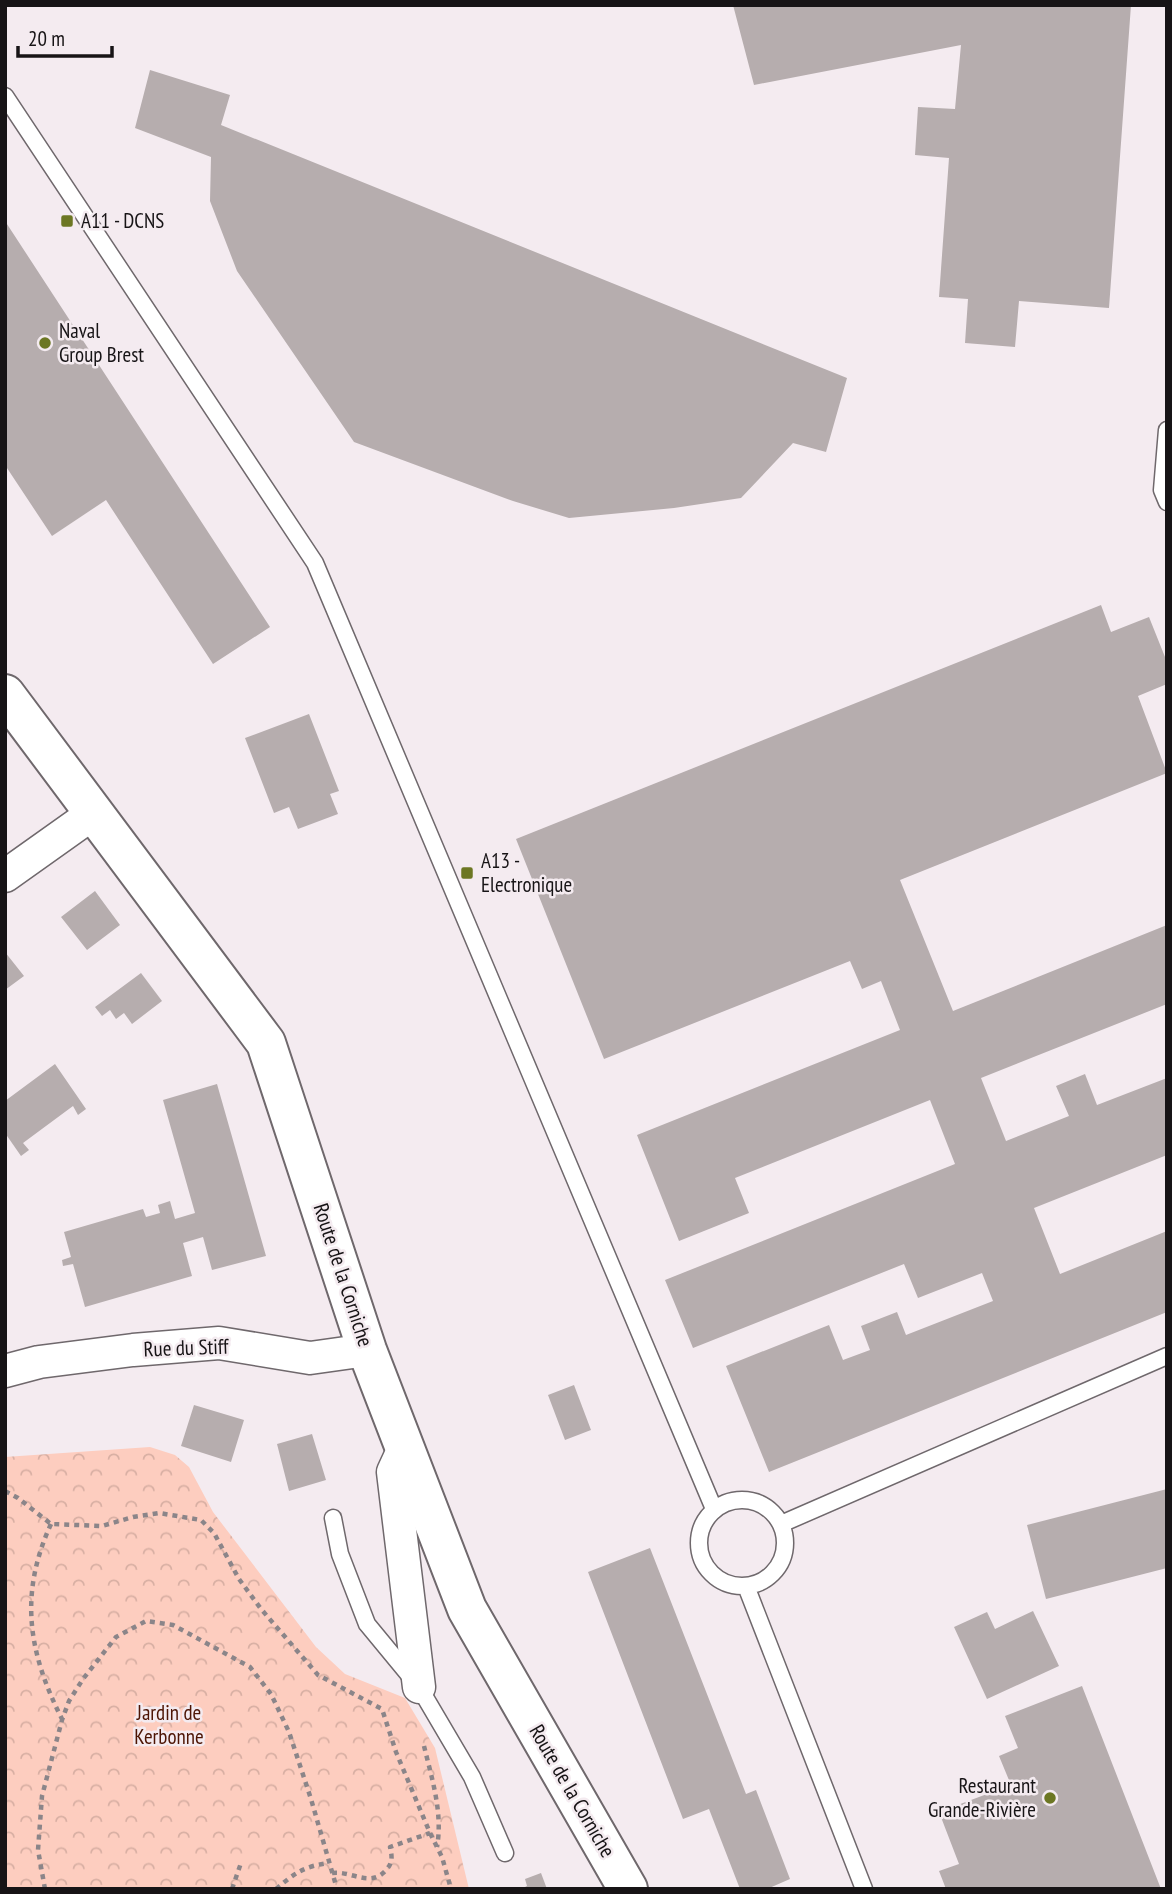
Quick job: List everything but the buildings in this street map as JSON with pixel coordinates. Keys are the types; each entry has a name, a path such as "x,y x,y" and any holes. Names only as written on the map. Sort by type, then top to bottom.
{"street":[{"name":"Route de la Corniche","path":"5,694 266,1043 367,1350 467,1609 628,1889"},
{"path":"5,876 95,812"},
{"name":"Rue du Stiff","path":"5,1371 39,1362 119,1351 219,1343 310,1358 367,1350"},
{"path":"405,1446 393,1472 419,1687"}],"lane":[{"path":"5,96 315,563 714,1509"},
{"path":"1165,496 1167,430"},
{"path":"782,1524 1167,1356"},
{"path":"745,1499 766,1507 782,1524 785,1546 781,1561 772,1574 760,1582 734,1586 720,1581 708,1571 701,1558 698,1535 704,1521 714,1509 730,1500 745,1499"},
{"path":"333,1518 340,1554 368,1624 419,1687 472,1777 505,1853"},
{"path":"746,1586 864,1889"}],"path":[{"path":"5,1491 51,1524 102,1526 159,1513 201,1520 214,1533 239,1579 261,1609 318,1675 382,1709 396,1752 442,1857 451,1889"},
{"path":"51,1524 37,1557 32,1609 33,1640 40,1670 62,1720"},
{"path":"45,1889 38,1850 42,1796 62,1720 83,1679 116,1637 146,1621 173,1625 250,1667 271,1694 293,1743 312,1799 337,1889"},
{"path":"419,1687 415,1711 434,1784 440,1829 437,1848"},
{"path":"332,1873 342,1871 357,1878 371,1879 383,1874 390,1866 390,1847 430,1833"},
{"path":"232,1889 241,1863"},
{"path":"276,1889 302,1869 329,1863"}],"green space":[{"name":"Jardin de Kerbonne","path":"150,1447 175,1455 189,1467 213,1512 316,1647 345,1674 405,1698 435,1748 469,1889 5,1889 5,1457"}],"place":[{"name":"A11 - DCNS","path":"67,221"},
{"name":"Naval Group Brest","path":"45,343"},
{"name":"A13 - Electronique","path":"467,873"},
{"name":"Restaurant Grande-Rivière","path":"1050,1798"}]}
